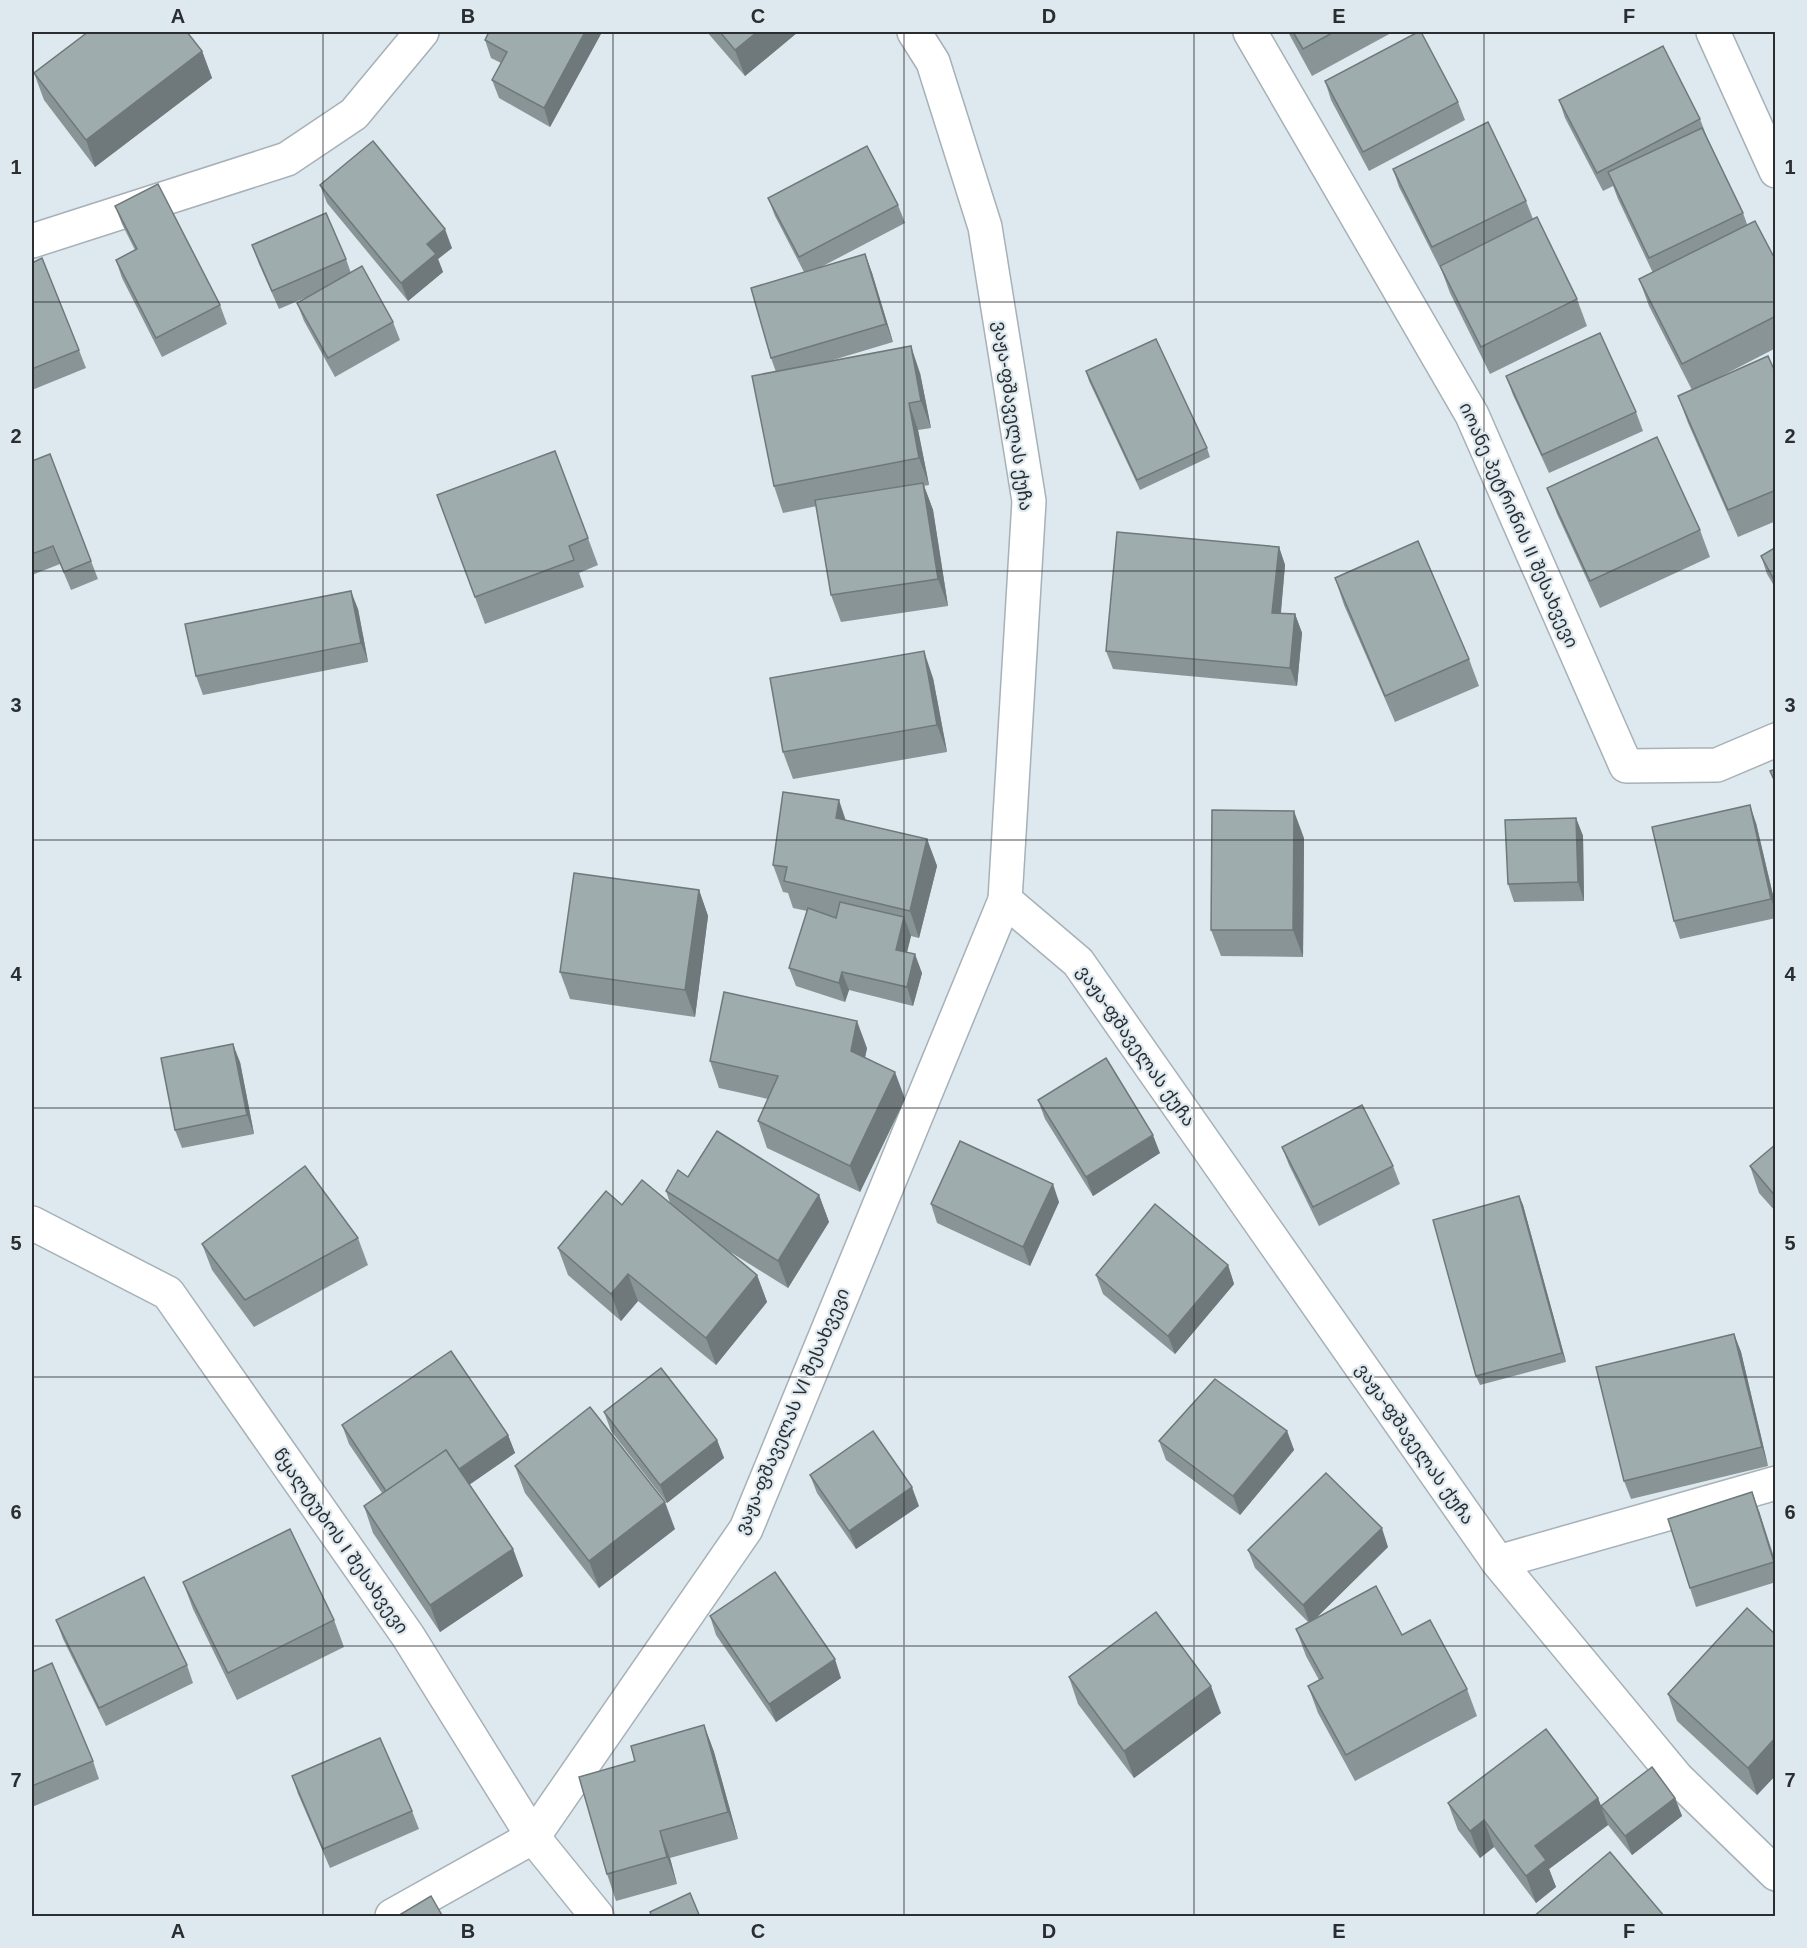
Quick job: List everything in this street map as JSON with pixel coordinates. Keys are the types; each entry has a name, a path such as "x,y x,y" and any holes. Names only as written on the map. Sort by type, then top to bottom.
{"street":[{"path":"32,241 287,159 354,114 422,32"},
{"name":"ვაჟა-ფშაველას ქუჩა","path":"914,32 933,62 985,227 1029,501 1005,900 1078,962 1498,1562 1677,1778 1776,1874"},
{"name":"იოანე პეტრიწის II შესახვევი","path":"1250,32 1472,415 1626,766 1717,765 1776,740"},
{"path":"1713,32 1776,171"},
{"name":"ვაჟა-ფშაველას VI შესახვევი","path":"392,1917 533,1837 746,1529 1005,900"},
{"name":"წყალტუბოს I შესახვევი","path":"32,1223 168,1293 408,1636 533,1837 597,1917"},
{"path":"1498,1562 1776,1483"}],"building":[{"path":"88,32 187,32 202,51 86,140 34,73"},
{"path":"489,32 585,32 544,108 492,80 507,52 485,40"},
{"path":"720,32 757,32 735,50"},
{"path":"1293,32 1334,32 1303,49"},
{"path":"1421,32 1458,102 1363,152 1325,81"},
{"path":"1663,46 1700,119 1597,173 1559,100"},
{"path":"1488,122 1526,201 1432,247 1393,169"},
{"path":"1702,128 1743,213 1649,258 1608,172"},
{"path":"373,141 445,229 427,244 436,254 401,283 320,185"},
{"path":"867,146 898,205 799,257 768,198"},
{"path":"158,184 220,305 156,338 116,260 137,249 115,206"},
{"path":"326,213 346,259 272,291 252,245"},
{"path":"1537,217 1577,299 1481,347 1440,266"},
{"path":"1755,221 1776,261 1776,316 1682,364 1639,279"},
{"path":"865,254 886,324 771,358 751,288"},
{"path":"42,258 79,350 32,369 32,263"},
{"path":"362,266 393,322 328,358 297,303"},
{"path":"1600,333 1636,412 1542,455 1506,376"},
{"path":"1156,339 1207,448 1137,480 1086,371"},
{"path":"911,346 921,401 909,403 919,458 774,486 752,376"},
{"path":"1768,356 1776,374 1776,490 1728,510 1678,396"},
{"path":"1657,437 1700,530 1590,581 1547,488"},
{"path":"555,451 588,538 569,546 574,560 475,597 437,495"},
{"path":"50,454 91,561 64,572 53,546 32,554 32,461"},
{"path":"923,483 938,579 831,595 815,500"},
{"path":"1117,532 1279,547 1272,613 1295,614 1290,668 1106,651"},
{"path":"1418,541 1469,659 1385,696 1335,578"},
{"path":"1776,547 1776,583 1761,556"},
{"path":"351,591 361,643 196,676 185,624"},
{"path":"924,651 937,725 783,752 770,678"},
{"path":"1776,769 1776,784 1770,771"},
{"path":"783,792 839,800 836,818 927,839 910,911 784,881 787,867 773,865"},
{"path":"1750,805 1771,899 1674,921 1652,827"},
{"path":"1212,810 1294,811 1293,930 1211,930"},
{"path":"1576,818 1578,882 1508,884 1505,820"},
{"path":"574,873 699,890 685,990 560,972"},
{"path":"840,902 904,917 896,950 915,954 907,987 842,972 839,983 789,968 808,908 836,918"},
{"path":"724,992 857,1021 851,1051 895,1072 850,1166 758,1121 778,1076 710,1061"},
{"path":"233,1044 247,1115 175,1130 161,1058"},
{"path":"1106,1058 1153,1135 1086,1177 1038,1100"},
{"path":"1362,1105 1393,1166 1313,1207 1282,1147"},
{"path":"717,1131 819,1195 778,1261 666,1191 678,1170 688,1177"},
{"path":"960,1141 1053,1184 1023,1247 931,1204"},
{"path":"1776,1144 1776,1197 1750,1166"},
{"path":"305,1166 358,1238 245,1300 202,1244"},
{"path":"642,1180 757,1275 706,1338 628,1274 611,1294 558,1248 606,1191 622,1205"},
{"path":"1519,1196 1562,1353 1476,1376 1433,1220"},
{"path":"1155,1204 1228,1265 1168,1336 1096,1275"},
{"path":"1734,1334 1762,1447 1624,1481 1596,1367"},
{"path":"451,1351 508,1435 459,1469 446,1450 386,1491 342,1425"},
{"path":"661,1368 717,1440 660,1485 604,1412"},
{"path":"1215,1379 1287,1431 1233,1496 1159,1441"},
{"path":"590,1407 665,1502 589,1561 515,1466"},
{"path":"873,1431 912,1487 849,1531 810,1475"},
{"path":"446,1450 513,1549 430,1605 364,1506"},
{"path":"1326,1473 1382,1528 1303,1605 1248,1550"},
{"path":"1752,1492 1774,1562 1690,1588 1668,1519"},
{"path":"290,1529 334,1620 228,1673 183,1582"},
{"path":"775,1572 835,1659 769,1704 710,1616"},
{"path":"144,1577 187,1665 99,1708 56,1620"},
{"path":"1376,1586 1402,1635 1430,1620 1467,1689 1346,1755 1308,1686 1323,1678 1296,1629"},
{"path":"1747,1608 1776,1635 1776,1737 1748,1768 1668,1694"},
{"path":"1156,1612 1211,1686 1124,1751 1069,1677"},
{"path":"52,1663 93,1761 32,1786 32,1672"},
{"path":"704,1725 728,1812 660,1831 667,1857 607,1874 579,1777 635,1761 631,1746"},
{"path":"1546,1729 1598,1798 1535,1846 1546,1860 1526,1876 1484,1820 1470,1831 1448,1803"},
{"path":"380,1738 412,1811 323,1849 292,1776"},
{"path":"1652,1767 1675,1798 1625,1836 1601,1806"},
{"path":"1610,1852 1665,1917 1533,1917"},
{"path":"690,1893 700,1917 652,1917 650,1912"},
{"path":"431,1896 443,1917 396,1917"}]}
